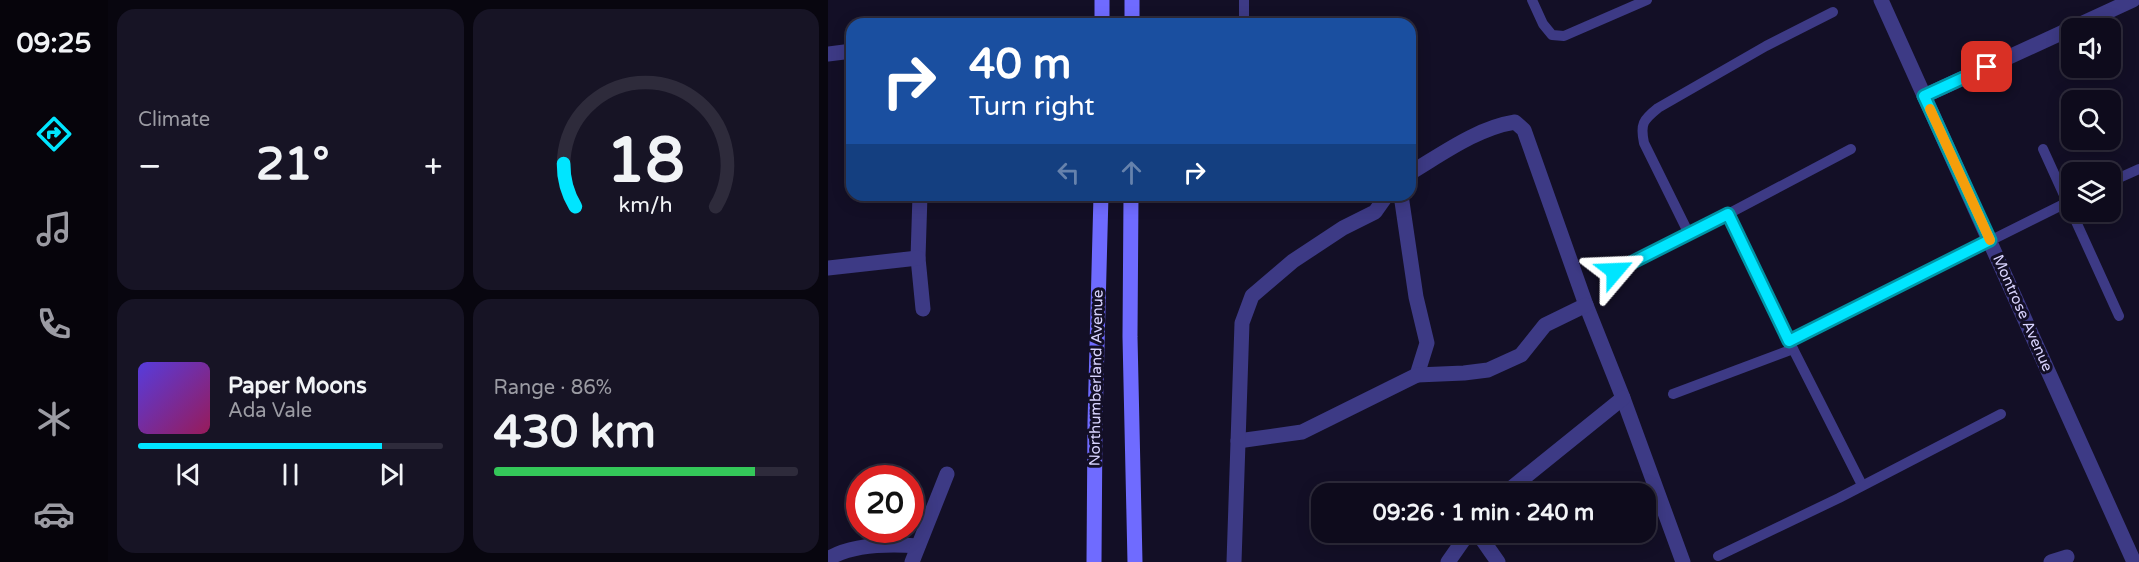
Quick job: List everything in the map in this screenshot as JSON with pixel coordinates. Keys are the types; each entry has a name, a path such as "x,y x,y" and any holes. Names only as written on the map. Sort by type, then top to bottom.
{"main road":[{"path":"1102,0 1102,18"},
{"path":"1132,0 1132,18"},
{"name":"Northumberland Avenue","path":"1094,562 1101,201"},
{"path":"1131,201 1130,337 1135,562"}],"street":[{"name":"Montrose Avenue","path":"1881,0 2134,554"},
{"path":"1924,96 2133,0"},
{"path":"828,54 846,52"},
{"path":"1416,169 1462,142 1503,124 1515,122 1524,130 1586,304 1683,562"},
{"path":"920,201 918,258 923,309"},
{"path":"1234,562 1242,323 1252,296 1293,261 1343,228 1375,212 1383,201"},
{"path":"1402,201 1416,297 1427,343 1417,375"},
{"path":"828,268 918,258"},
{"path":"1238,441 1302,432 1417,375 1488,370 1521,355 1545,325 1586,304"},
{"path":"1517,483 1623,398"},
{"path":"912,562 947,474"},
{"path":"1448,562 1461,543"},
{"path":"1485,543 1498,562"},
{"path":"828,559 860,549 888,544 918,546"},
{"path":"2051,562 2067,557"}],"lane":[{"path":"1244,18 1245,0"},
{"path":"1532,0 1543,24 1552,35 1564,36 1647,0"},
{"path":"1689,234 1644,143 1641,130 1645,119 1659,108 1766,46 1833,12"},
{"path":"1615,271 1851,148"},
{"path":"2043,149 2061,185"},
{"path":"2121,177 2139,169"},
{"path":"1673,394 1791,345 2061,205"},
{"path":"1728,214 1862,485"},
{"path":"2078,222 2119,316"},
{"path":"1718,556 2001,414"}],"slow traffic":[{"path":"1930,109 1990,240"}],"route":[{"path":"1615,271 1728,214 1789,341 1990,240 1924,96 1987,67"}]}
